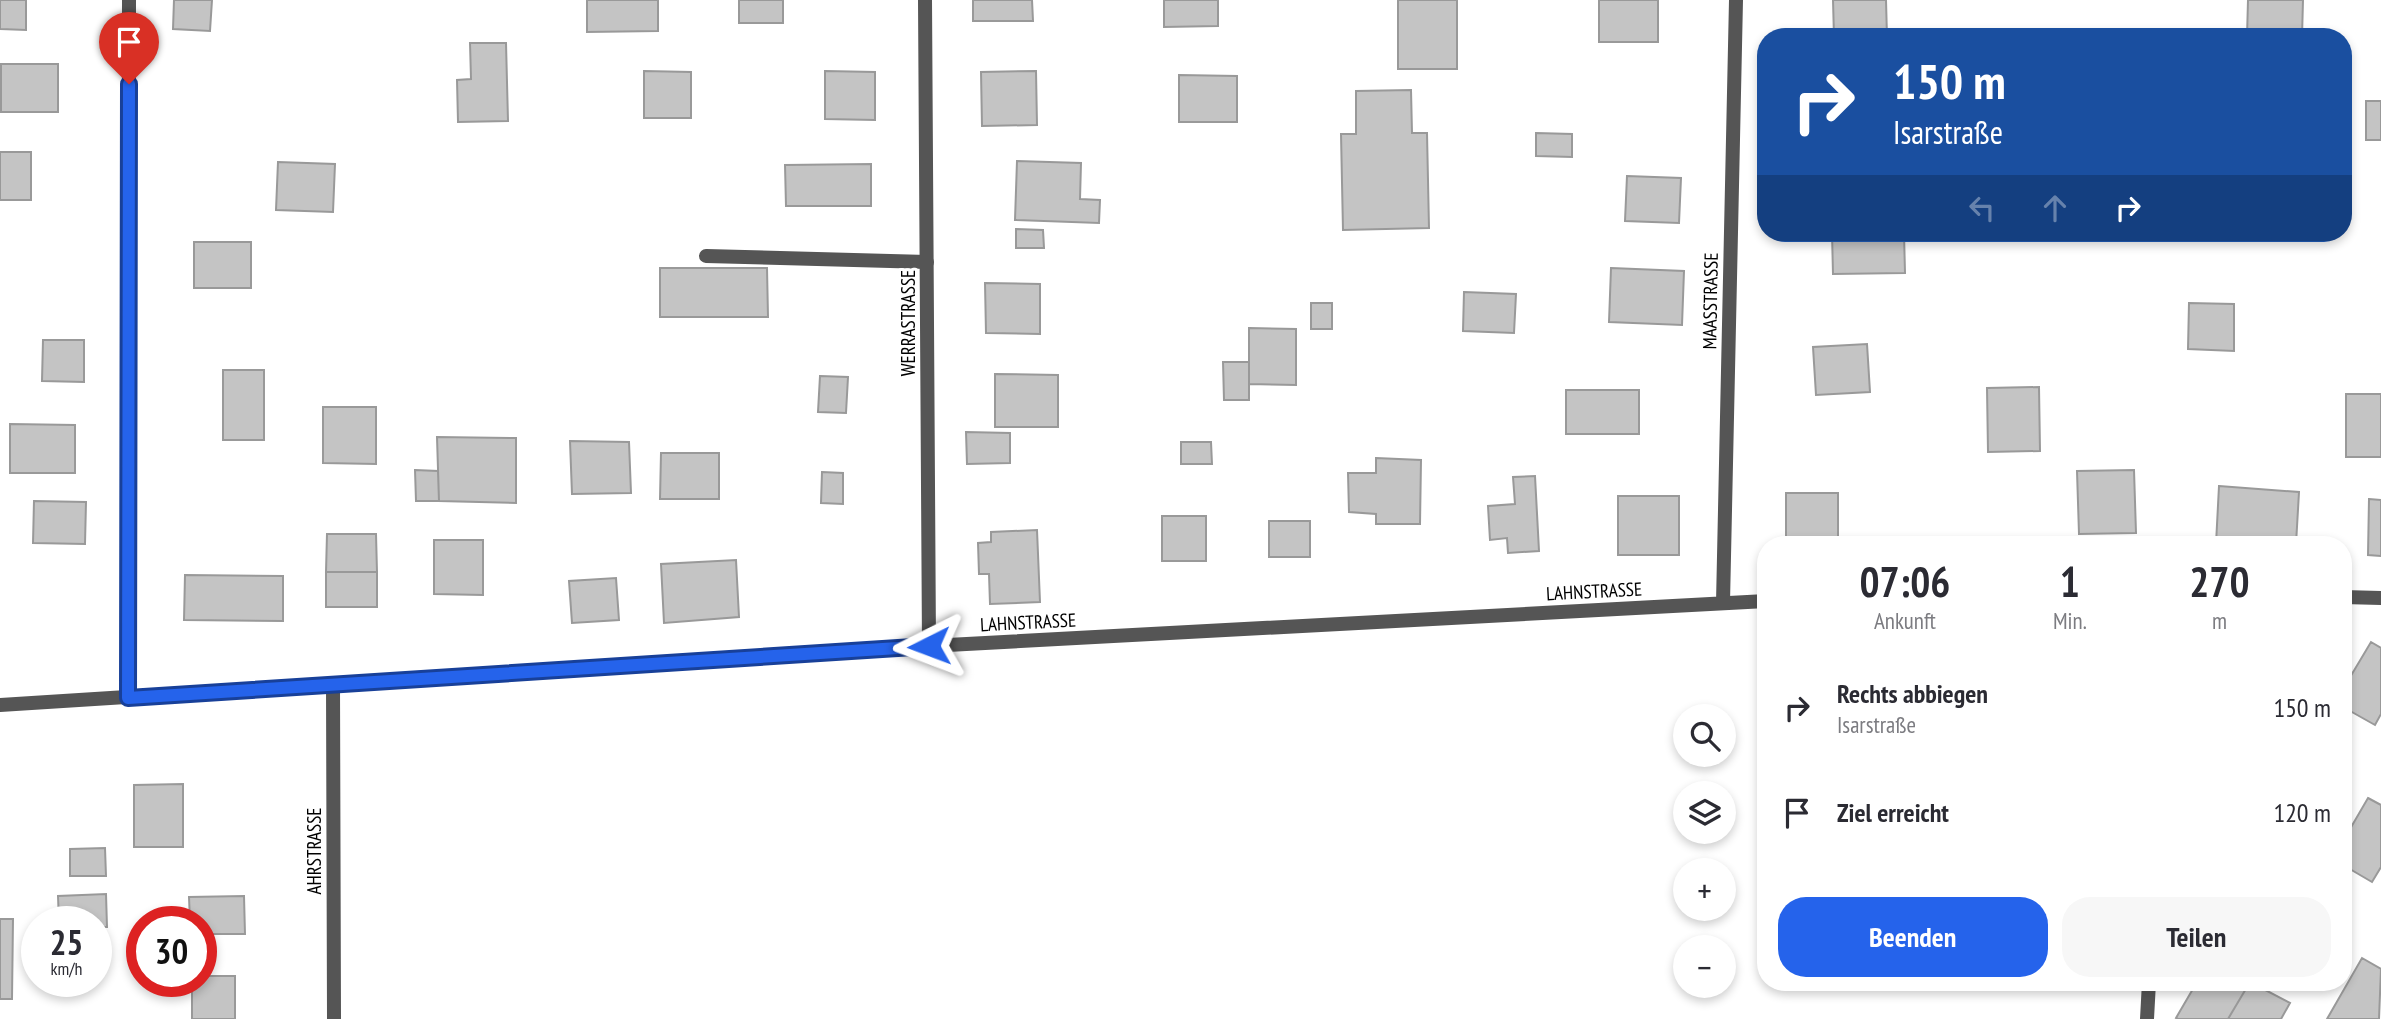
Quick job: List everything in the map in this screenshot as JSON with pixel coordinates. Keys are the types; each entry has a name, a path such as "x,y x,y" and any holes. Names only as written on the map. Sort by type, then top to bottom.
{"street":[{"path":"128,698 130,0"},
{"name":"WERRASTRASSE","path":"925,0 929,646"},
{"name":"MAASSTRASSE","path":"1723,603 1736,0"},
{"path":"706,256 927,262"},
{"path":"2352,597 2381,598"},
{"name":"LAHNSTRASSE","path":"0,705 929,646 1757,601"},
{"name":"AHRSTRASSE","path":"334,684 334,1019"},
{"path":"2147,1019 2149,991"}],"building":[{"path":"0,0 26,0 26,30 0,29"},
{"path":"174,0 212,0 210,31 173,29"},
{"path":"587,0 658,0 658,31 587,32"},
{"path":"739,0 783,0 783,23 739,23"},
{"path":"973,0 1032,0 1033,21 973,21"},
{"path":"1164,0 1218,0 1218,26 1164,27"},
{"path":"1398,0 1457,0 1457,69 1398,69"},
{"path":"1599,0 1658,0 1658,42 1599,42"},
{"path":"1833,0 1886,0 1887,28 1834,28"},
{"path":"2248,0 2303,0 2302,28 2247,28"},
{"path":"470,43 506,43 508,121 458,122 457,80 471,79"},
{"path":"1,64 58,64 58,112 1,112"},
{"path":"644,71 691,72 691,118 644,118"},
{"path":"825,71 875,72 875,120 825,119"},
{"path":"1036,71 1037,125 982,126 981,72"},
{"path":"1179,75 1237,76 1237,122 1179,122"},
{"path":"1411,90 1412,133 1427,133 1429,228 1343,230 1341,134 1356,134 1356,91"},
{"path":"2366,101 2381,101 2381,140 2366,140"},
{"path":"1536,133 1572,134 1572,157 1536,156"},
{"path":"0,152 31,152 31,200 0,200"},
{"path":"1017,161 1081,163 1080,199 1100,200 1099,223 1015,220"},
{"path":"278,162 335,164 333,212 276,210"},
{"path":"871,164 871,206 786,206 785,165"},
{"path":"1627,176 1681,178 1679,223 1625,221"},
{"path":"1016,229 1043,230 1044,248 1016,248"},
{"path":"194,242 251,242 251,288 194,288"},
{"path":"1832,242 1904,242 1905,273 1833,274"},
{"path":"660,268 767,268 768,317 660,317"},
{"path":"1611,268 1684,271 1682,325 1609,322"},
{"path":"985,283 1040,284 1040,334 986,333"},
{"path":"1464,292 1516,294 1514,333 1463,331"},
{"path":"1311,303 1332,303 1332,329 1311,329"},
{"path":"2189,303 2234,304 2234,351 2188,349"},
{"path":"1249,328 1296,329 1296,385 1249,384"},
{"path":"43,340 84,340 84,382 42,381"},
{"path":"1867,344 1870,392 1816,395 1813,347"},
{"path":"1223,362 1249,362 1249,400 1224,400"},
{"path":"223,370 264,370 264,440 223,440"},
{"path":"995,374 1058,375 1058,427 995,427"},
{"path":"820,376 848,377 846,413 818,412"},
{"path":"2039,387 2040,451 1988,452 1987,388"},
{"path":"1566,390 1639,390 1639,434 1566,434"},
{"path":"2346,394 2381,394 2381,457 2346,457"},
{"path":"323,407 376,407 376,464 323,463"},
{"path":"10,424 75,425 75,473 10,473"},
{"path":"966,432 1010,433 1010,463 967,464"},
{"path":"437,437 516,438 516,503 439,501"},
{"path":"570,441 629,442 631,493 572,494"},
{"path":"1181,442 1211,442 1212,464 1181,464"},
{"path":"661,453 719,453 719,499 660,499"},
{"path":"1376,458 1421,460 1420,524 1376,524 1376,514 1349,512 1348,473 1376,473"},
{"path":"415,470 438,471 439,501 416,501"},
{"path":"2134,470 2136,533 2079,534 2077,471"},
{"path":"822,472 843,473 843,504 821,503"},
{"path":"1535,476 1539,551 1508,553 1507,538 1490,540 1488,506 1515,504 1513,477"},
{"path":"2219,486 2299,492 2296,536 2216,536"},
{"path":"1786,493 1838,493 1838,536 1786,536"},
{"path":"1618,496 1679,496 1679,555 1618,555"},
{"path":"2369,499 2381,500 2381,556 2368,555"},
{"path":"34,501 86,502 85,544 33,543"},
{"path":"1162,516 1206,516 1206,561 1162,561"},
{"path":"1269,521 1310,521 1310,557 1269,557"},
{"path":"1037,530 1040,602 990,604 989,574 979,574 978,543 991,542 991,532"},
{"path":"327,534 376,534 377,572 326,572"},
{"path":"434,540 483,540 483,595 434,594"},
{"path":"736,560 739,617 664,623 661,564"},
{"path":"326,572 377,572 377,607 326,607"},
{"path":"185,575 283,576 283,621 184,620"},
{"path":"616,578 619,620 572,623 569,581"},
{"path":"2371,642 2381,648 2381,714 2375,725 2352,712 2352,674"},
{"path":"183,784 183,847 134,847 134,785"},
{"path":"2368,798 2381,805 2381,867 2372,882 2352,870 2352,826"},
{"path":"105,848 106,876 70,876 70,849"},
{"path":"106,894 106,906 58,906 58,896"},
{"path":"244,896 245,934 217,934 217,906 189,906 189,897"},
{"path":"0,919 13,919 12,999 0,999"},
{"path":"2362,958 2381,969 2379,1019 2327,1019 2343,991 2352,991 2352,975"},
{"path":"217,976 235,976 235,1019 192,1019 192,997 217,997"},
{"path":"2192,991 2245,991 2228,1019 2176,1018"},
{"path":"2245,991 2267,991 2290,1003 2281,1019 2228,1019"}],"route":[{"path":"129,84 128,698 929,646"}]}
